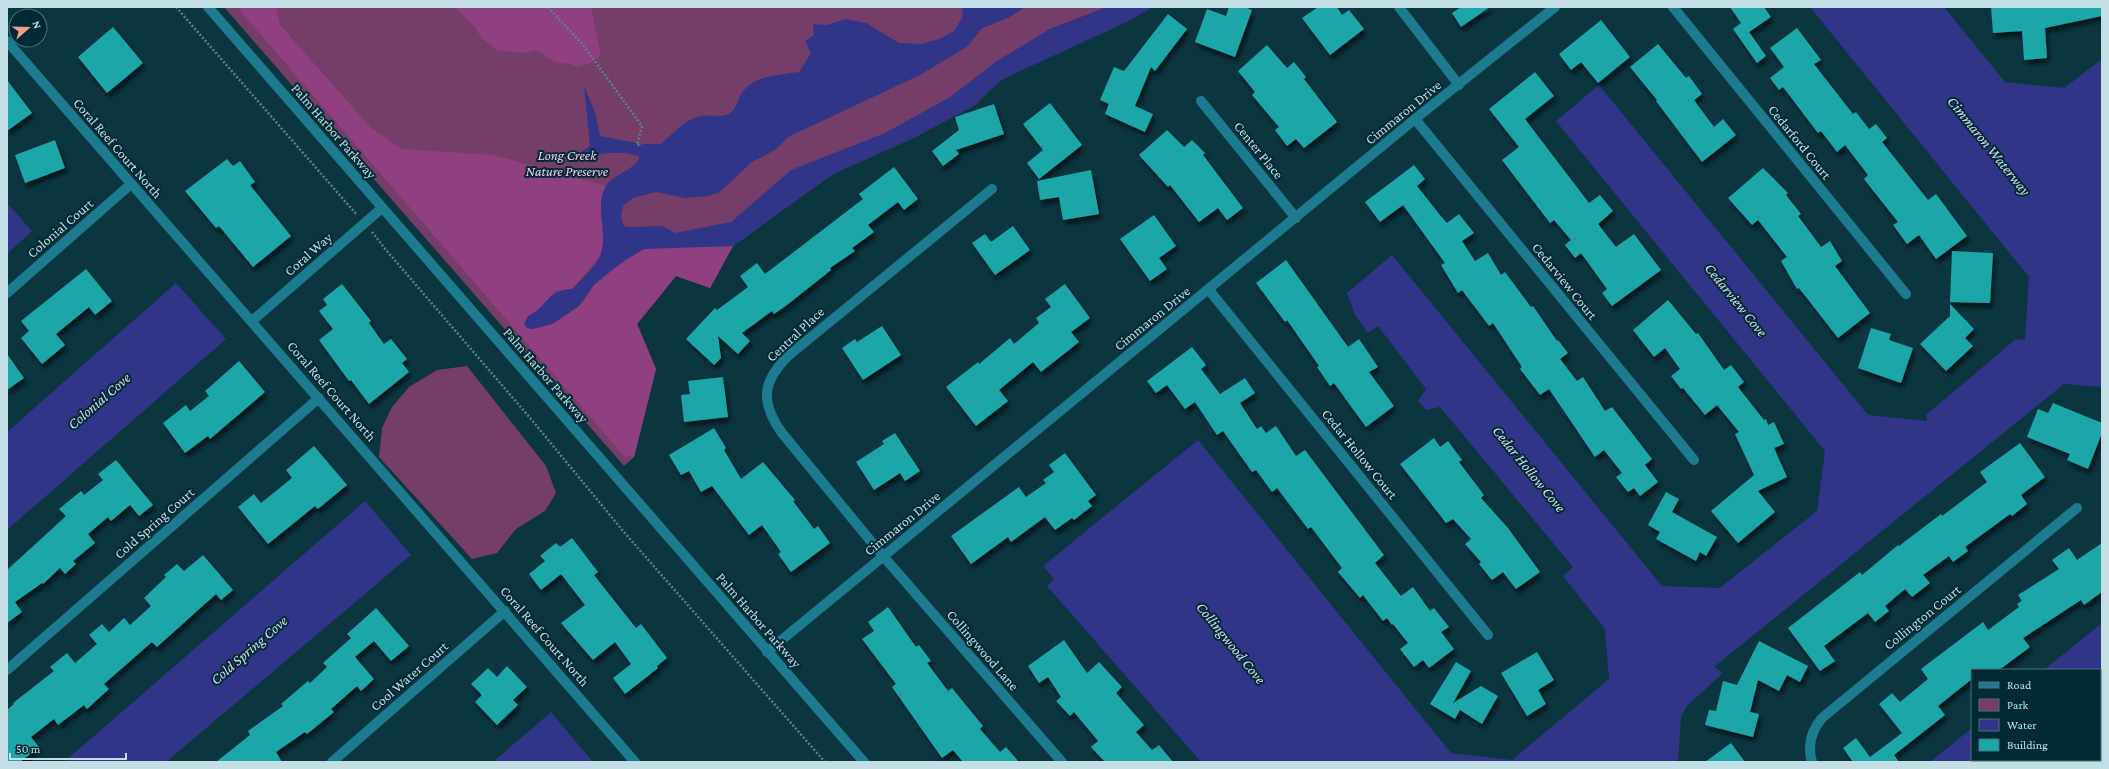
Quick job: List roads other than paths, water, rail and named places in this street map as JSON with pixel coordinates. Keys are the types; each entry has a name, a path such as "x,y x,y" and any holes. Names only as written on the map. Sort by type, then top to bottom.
{"street":[{"name":"Palm Harbor Parkway","path":"208,7 864,762"},
{"path":"1399,7 1459,85"},
{"name":"Cimmaron Drive","path":"768,652 883,556 1555,7"},
{"name":"Cedarford Court","path":"1673,7 1906,294"},
{"name":"Coral Reef Court North","path":"7,40 635,762"},
{"name":"Center Place","path":"1201,101 1296,218"},
{"name":"Cedarview Court","path":"1415,120 1694,460"},
{"name":"Colonial Court","path":"7,293 131,184"},
{"name":"Central Place","path":"883,556 776,425 768,410 766,392 768,383 776,369 797,347 992,189"},
{"name":"Coral Way","path":"252,321 382,208"},
{"name":"Cedar Hollow Court","path":"1209,290 1488,635"},
{"name":"Cold Spring Court","path":"7,670 319,398"},
{"name":"Collington Court","path":"1812,762 1809,747 1810,739 1816,724 1822,718 2077,508"},
{"name":"Collingwood Lane","path":"883,556 1062,762"},
{"name":"Cool Water Court","path":"332,762 505,611"}],"water":[{"path":"962,7 1025,7 1009,17 982,28 968,46 920,75 788,137 775,150 752,162 720,192 708,196 685,198 656,192 633,198 623,206 621,217 624,226 663,226 675,233 731,222 791,170 885,133 950,97 997,61 1048,30 1107,7 1153,7 1127,22 1001,80 975,105 915,137 833,174 733,246 644,249 624,261 606,275 594,285 579,306 552,324 532,329 527,328 524,324 528,316 540,308 552,295 557,292 572,289 596,263 603,245 601,202 603,193 609,182 632,167 639,159 639,156 630,154 611,153 564,163 590,146 584,86 595,112 600,136 642,144 661,144 690,120 704,116 721,116 731,113 735,108 741,94 746,88 760,79 775,75 799,72 811,53 805,41 814,35 813,24 827,25 845,19 866,23 899,43 921,44 939,39 954,31 963,16"},
{"path":"1810,7 1944,7 2005,82 2064,88 2102,59 2102,387 2064,384 1714,667 1723,673 1687,706 1681,717 1678,762 1201,762 1047,586 1054,579 1043,566 1198,440 1451,753 1512,760 1609,679 1605,629 1563,576 1573,567 1440,407 1426,410 1418,401 1426,389 1378,326 1368,333 1355,315 1347,293 1392,255 1662,586 1720,588 1817,511 1825,451 1556,121 1599,85 1868,415 1927,421 1926,415 2016,339 2025,340 2029,277"},
{"path":"7,203 32,231 7,254"},
{"name":"Colonial Cove","path":"176,283 226,339 7,530 7,432"},
{"name":"Cold Spring Cove","path":"365,501 411,555 166,762 64,762"},
{"path":"2102,623 2102,697 2101,669 2045,669"},
{"path":"551,712 593,762 493,762"},
{"path":"1971,729 1971,761 2024,761 2022,762 1930,762"}],"water label":[{"name":"Cimmaron Waterway","path":"1989,146"},
{"name":"Cedarview Cove","path":"1736,300"},
{"name":"Cedar Hollow Cove","path":"1529,469"},
{"name":"Collingwood Cove","path":"1231,643"}],"park label":[{"name":"Long Creek Nature Preserve","path":"567,164"}]}
